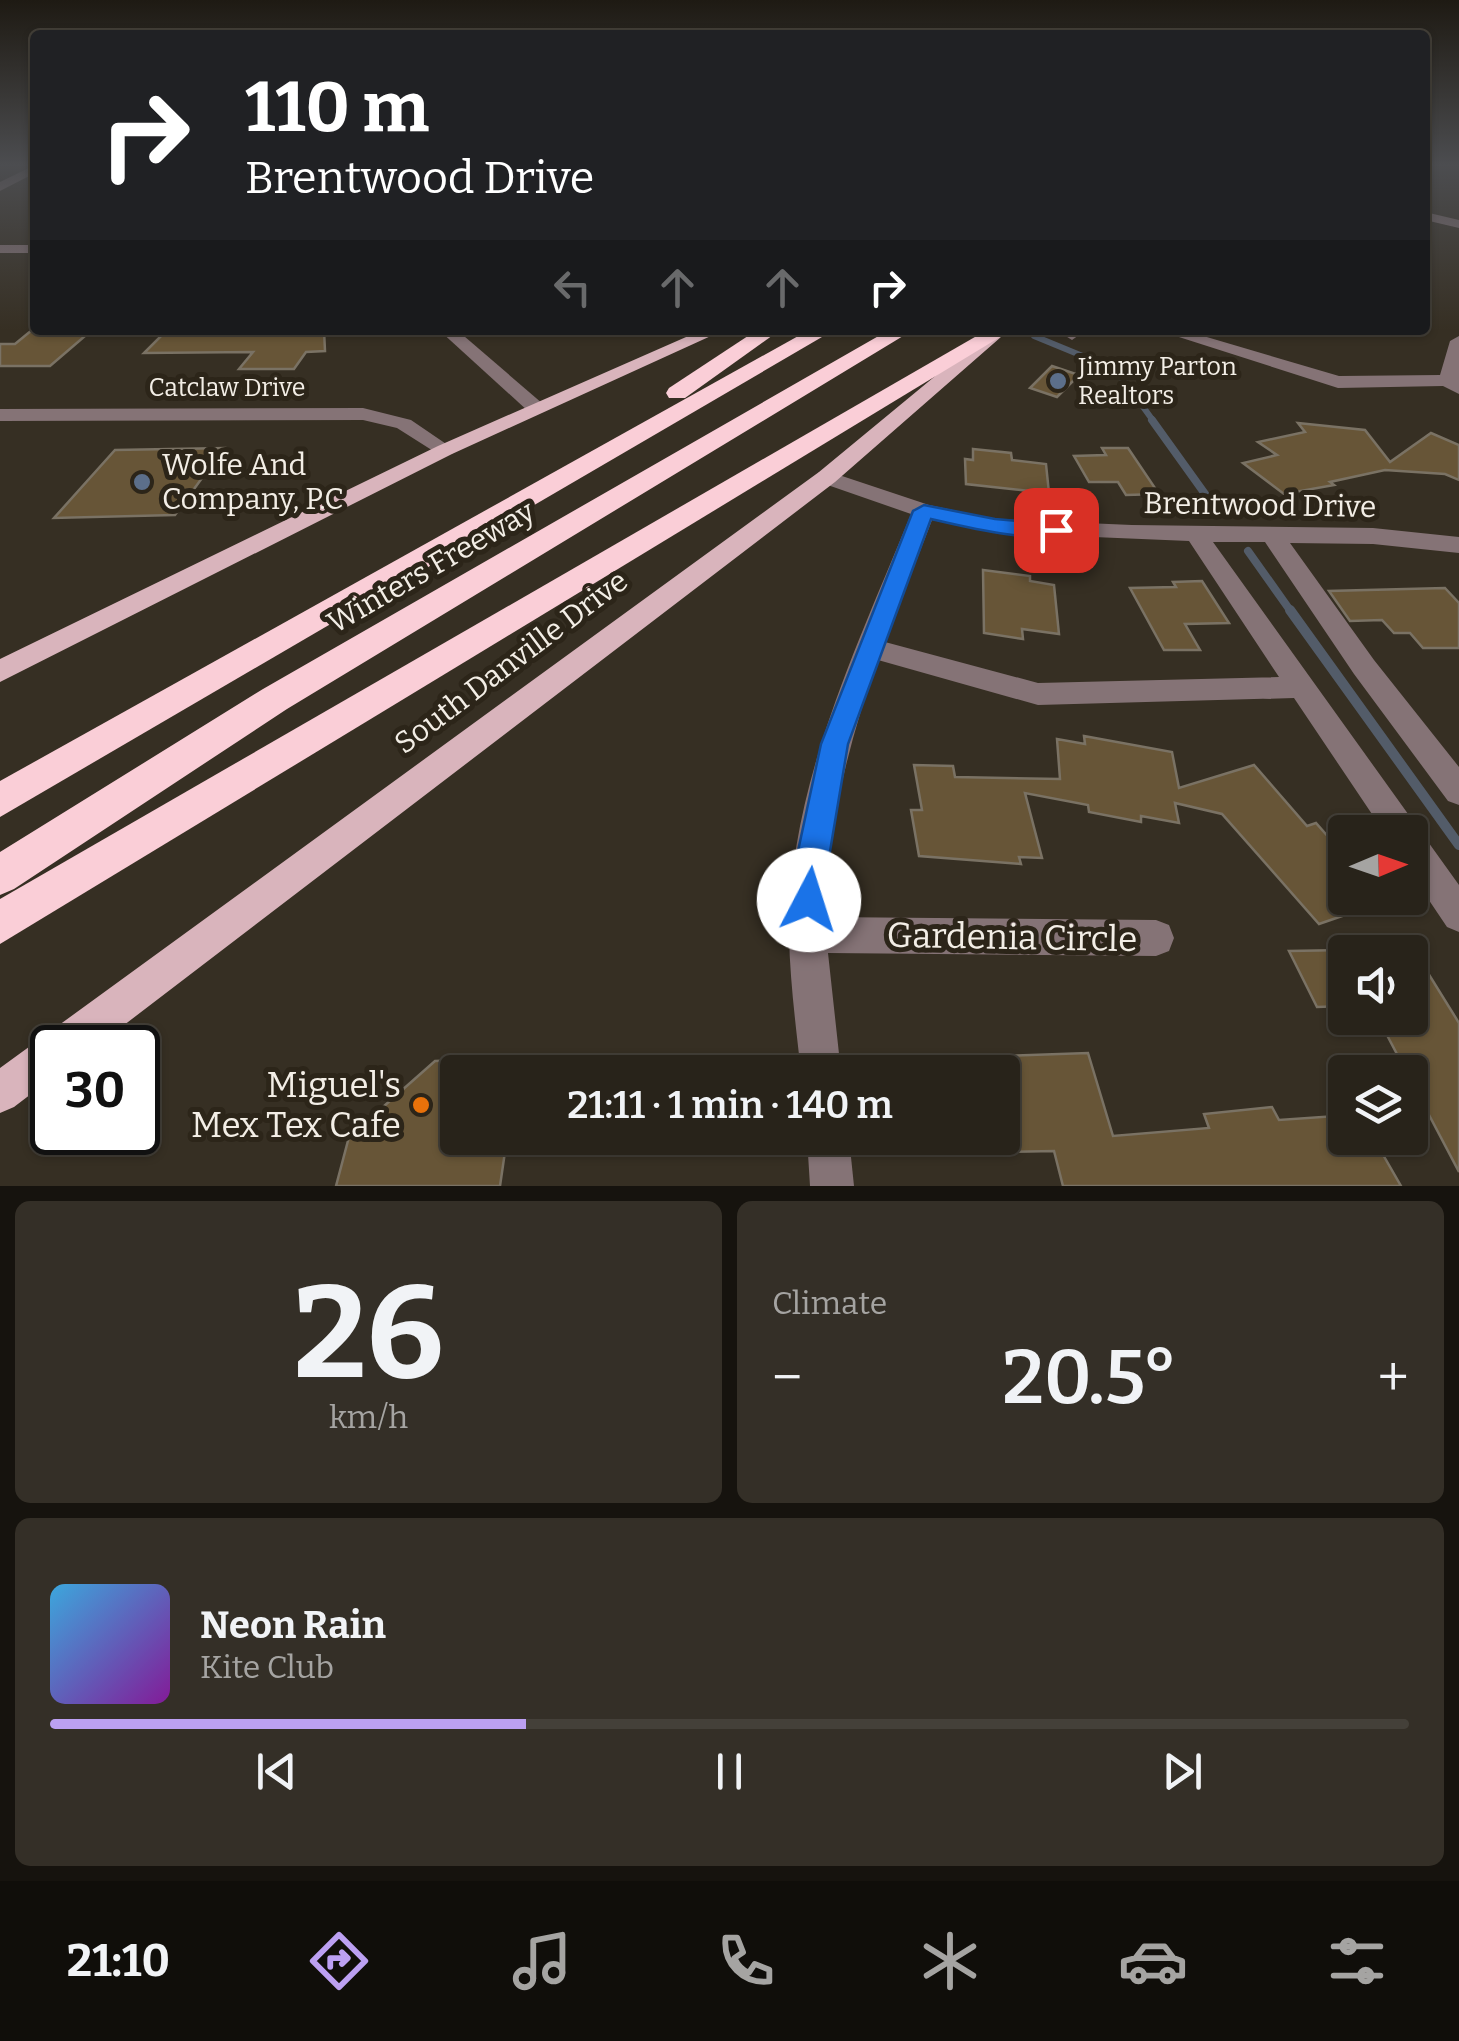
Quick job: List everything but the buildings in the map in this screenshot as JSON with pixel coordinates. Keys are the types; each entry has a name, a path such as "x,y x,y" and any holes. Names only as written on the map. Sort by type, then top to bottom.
{"highway":[{"path":"278,643 642,418 763,335"},
{"name":"Winters Freeway","path":"0,800 815,335"},
{"name":"Winters Freeway","path":"0,875 275,698 894,335"},
{"path":"0,924 992,335"}],"main road":[{"path":"0,671 445,450 704,335"},
{"name":"South Danville Drive","path":"93,1025 827,477 994,335"},
{"path":"0,1093 30,1070"}],"street":[{"path":"0,249 30,249"},
{"path":"453,335 536,408"},
{"path":"1182,335 1338,382 1453,385 1459,341"},
{"name":"Catclaw Drive","path":"0,415 363,414 404,424 445,450"},
{"name":"Brentwood Drive","path":"827,477 924,511 995,526 1373,536 1459,545"},
{"path":"819,1055 808,935 811,865 835,744 924,511"},
{"path":"1196,533 1390,815"},
{"path":"1271,533 1364,668 1459,791"},
{"path":"870,648 1038,694 1302,687"},
{"path":"1428,870 1459,916"},
{"name":"Gardenia Circle","path":"808,935 1156,938"},
{"path":"829,1155 832,1186"}],"waterway":[{"path":"1034,336 1085,357 1123,379 1154,422"},
{"path":"1152,420 1218,512"},
{"path":"1248,551 1292,613"},
{"path":"1290,610 1459,845"}],"place":[{"name":"Jimmy Parton Realtors","path":"1058,381"},
{"name":"Wolfe And Company, P.C","path":"142,482"},
{"name":"Miguel's Mex Tex Cafe","path":"421,1105"}],"route":[{"path":"809,900 811,865 835,744 924,511 995,526 1056,530"}]}
